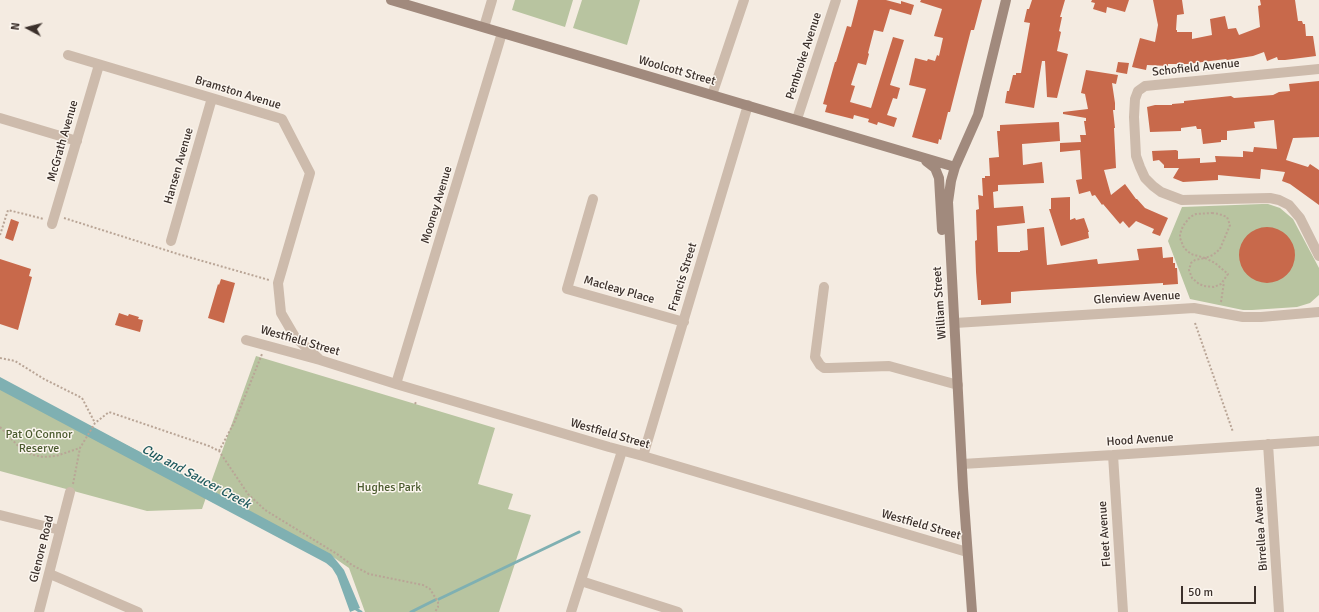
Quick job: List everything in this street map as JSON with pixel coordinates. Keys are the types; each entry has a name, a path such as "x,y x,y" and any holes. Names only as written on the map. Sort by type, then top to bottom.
{"main road":[{"name":"Woolcott Street","path":"391,0 404,2 502,33 955,167"},
{"name":"William Street","path":"972,612 967,552 948,202 955,167 978,115 1006,0"},
{"path":"919,156 935,168 937,172 939,178 943,237 950,248"}],"street":[{"path":"484,27 492,0"},
{"path":"712,95 744,0"},
{"name":"Pembroke Avenue","path":"797,120 836,0"},
{"name":"Mooney Avenue","path":"396,384 502,33"},
{"name":"Bramston Avenue","path":"68,55 282,119 310,173 278,283 281,313 295,337 320,360"},
{"name":"McGrath Avenue","path":"53,222 99,65"},
{"name":"Schofield Avenue","path":"1319,69 1145,86 1138,91 1136,95 1134,117 1136,156 1145,178 1153,186 1166,194 1182,200 1270,198 1279,200 1289,205 1300,218 1319,256"},
{"name":"Hansen Avenue","path":"171,241 212,98"},
{"name":"Francis Street","path":"643,456 748,105"},
{"path":"0,118 77,141"},
{"name":"Macleay Place","path":"593,199 567,289 684,322"},
{"path":"824,287 815,357 824,368 888,366 958,385"},
{"name":"Glenview Avenue","path":"955,323 1194,308 1243,317 1319,312"},
{"name":"Westfield Street","path":"246,340 320,360 622,452 643,456 967,552"},
{"name":"Hood Avenue","path":"962,464 1319,441"},
{"name":"Birrellea Avenue","path":"1268,444 1279,612"},
{"path":"571,612 622,452"},
{"name":"Fleet Avenue","path":"1113,455 1123,612"},
{"name":"Glenore Road","path":"39,612 71,488"},
{"path":"0,515 60,530"},
{"path":"50,574 138,612"},
{"path":"581,582 678,612"}],"path":[{"path":"0,235 8,210 53,222 63,218 271,281"},
{"path":"1221,302 1224,282 1228,274 1215,263 1205,258 1191,254 1184,248 1180,238 1181,230 1187,219 1196,214 1219,214 1227,217 1230,225 1220,249 1213,256 1205,258 1195,260 1190,265 1189,272 1193,280 1206,287 1224,282"},
{"path":"1195,323 1233,432"},
{"path":"219,451 235,421 265,345"},
{"path":"0,358 15,362 44,379 82,398 94,424"},
{"path":"71,488 80,448 94,424 109,412 209,446 219,451 248,494 265,510 337,554 352,565 369,574 424,585 430,589 438,602 435,612"},
{"path":"0,427 23,451 34,455 43,457 56,456 80,448"}],"green space":[{"path":"515,0 573,0 565,27 512,10"},
{"path":"582,0 640,0 627,45 573,28"},
{"path":"1268,204 1280,208 1293,219 1319,268 1319,295 1310,303 1297,307 1252,310 1243,310 1190,299 1168,241 1182,207"},
{"name":"Hughes Park","path":"256,356 495,428 478,484 513,494 508,509 531,515 499,612 365,612 349,568 333,557 209,489 202,509 147,511 0,471 0,379 209,488"}],"water":[{"path":"0,377 331,554 344,570 360,608 350,612 337,576 332,568 326,563 0,390"}],"building":[{"path":"858,0 886,0 901,4 901,1 914,5 911,15 890,9 883,32 874,30 866,65 858,63 851,85 855,86 850,102 871,108 893,37 904,40 890,85 900,88 897,99 893,98 887,115 897,118 894,127 878,122 877,125 868,122 869,119 854,115 853,119 825,112 827,105 823,104 835,62 847,26 851,27"},
{"path":"921,0 982,0 974,30 971,30 950,112 948,112 941,140 939,139 938,144 912,137 926,89 909,85 915,58 935,61 937,55 939,56 943,38 934,36 942,9 920,2"},
{"path":"1032,0 1065,0 1060,17 1062,17 1059,31 1061,32 1057,51 1068,54 1057,98 1047,97 1045,61 1042,61 1034,108 1005,103 1007,91 1009,91 1013,75 1016,75 1016,73 1021,73 1030,23 1024,22 1027,9 1029,9"},
{"path":"1092,0 1129,0 1125,12 1107,7 1106,13 1093,9 1095,3 1091,2"},
{"path":"1153,0 1182,0 1184,14 1177,15 1176,30 1177,32 1192,32 1192,39 1212,35 1210,19 1225,16 1228,29 1236,28 1239,35 1260,27 1258,6 1261,5 1260,0 1295,0 1298,21 1302,21 1303,24 1305,24 1306,36 1313,36 1316,56 1285,60 1278,60 1277,57 1267,61 1264,52 1253,56 1227,60 1187,64 1168,64 1168,66 1147,65 1146,70 1132,67 1140,38 1155,42 1158,25"},
{"path":"1118,62 1129,63 1127,74 1116,72"},
{"path":"1086,70 1118,75 1116,84 1112,83 1115,103 1115,110 1113,110 1116,168 1104,170 1111,195 1125,184 1145,208 1168,218 1160,236 1152,233 1154,229 1136,221 1129,228 1123,221 1120,224 1103,204 1102,205 1095,195 1092,196 1090,191 1079,194 1076,180 1082,179 1080,150 1060,152 1060,143 1081,142 1080,135 1086,135 1084,121 1086,121 1086,118 1063,114 1063,112 1088,109 1085,94 1081,93"},
{"path":"1319,81 1319,137 1293,138 1286,160 1308,167 1310,164 1319,170 1319,205 1290,184 1282,181 1285,172 1261,169 1260,179 1218,175 1218,180 1183,182 1173,178 1179,168 1164,168 1164,165 1159,160 1153,161 1152,151 1176,150 1178,151 1178,159 1200,158 1200,163 1216,162 1215,156 1243,157 1243,151 1253,152 1254,147 1277,149 1274,120 1254,122 1255,128 1227,131 1227,140 1203,144 1201,129 1197,129 1196,126 1181,128 1181,131 1150,132 1147,107 1155,105 1172,105 1184,103 1184,101 1231,96 1234,98 1273,95 1279,92 1290,91 1289,84"},
{"path":"1059,122 1060,141 1022,144 1023,165 1042,162 1044,183 998,185 998,191 993,192 994,208 1023,206 1025,223 997,226 998,252 1020,252 1028,250 1027,229 1044,227 1047,265 1097,259 1098,264 1139,260 1137,249 1162,247 1163,258 1173,257 1173,263 1175,263 1175,268 1177,268 1178,284 1163,285 1163,283 1011,292 1011,303 981,305 981,300 978,300 976,272 976,210 979,209 978,195 983,196 982,178 985,178 985,176 990,176 989,158 999,157 997,131 1000,131 1000,125"},
{"path":"1070,197 1070,220 1075,218 1076,220 1084,218 1089,232 1089,238 1061,246 1049,209 1051,209 1051,198"},
{"path":"11,219 19,222 13,241 5,238"},
{"path":"1261,227 1273,227 1283,231 1291,239 1295,249 1295,261 1291,271 1283,279 1273,283 1261,283 1251,279 1243,271 1239,261 1239,249 1243,239 1251,231"},
{"path":"0,259 31,269 29,276 32,277 18,330 0,324"},
{"path":"221,279 235,283 224,323 208,318 218,284 219,285"},
{"path":"119,313 128,316 129,314 143,320 140,332 115,325"}],"waterway":[{"path":"439,599 579,532"},
{"path":"411,612 435,600"},
{"name":"Cup and Saucer Creek","path":"356,609 361,612"}],"park label":[{"name":"Pat O'Connor Reserve","path":"39,442"}]}
